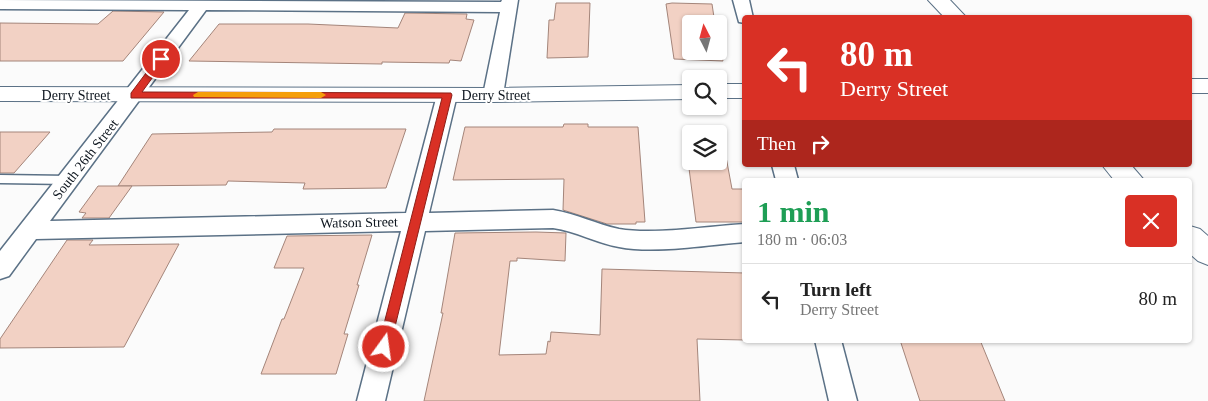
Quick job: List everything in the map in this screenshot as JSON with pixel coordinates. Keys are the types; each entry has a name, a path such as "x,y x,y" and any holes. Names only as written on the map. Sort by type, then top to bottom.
{"main road":[{"path":"938,0 954,15"},
{"path":"1192,86 1208,86"},
{"path":"727,92 742,91"},
{"name":"Derry Street","path":"0,94 493,95 682,92"},
{"path":"1117,167 1129,178"},
{"path":"1192,239 1208,253"}],"street":[{"path":"741,0 744,15"},
{"path":"0,4 68,2 510,4 493,95"},
{"name":"South 26th Street","path":"0,269 203,3"},
{"path":"371,401 447,95"},
{"name":"Watson Street","path":"29,230 553,219 573,222 592,232 645,240 742,233"},
{"path":"829,343 844,401"}],"lane":[{"path":"0,180 69,180"}],"building":[{"path":"556,3 590,3 588,57 547,58 549,20 554,20"},
{"path":"666,4 712,4 714,15 682,15 682,59 674,59"},
{"path":"113,11 164,12 123,61 0,61 0,23 98,24"},
{"path":"405,13 467,14 466,19 474,20 461,61 450,60 449,63 382,62 382,64 189,61 219,24 308,24 398,28"},
{"path":"564,124 588,124 588,127 638,127 645,222 636,222 636,224 607,224 563,210 564,179 453,180 465,127 563,127"},
{"path":"274,129 406,129 386,188 303,189 305,183 228,181 226,185 118,186 152,134 272,132"},
{"path":"0,132 50,132 14,173 0,173"},
{"path":"727,162 732,189 742,189 742,222 696,222 689,170 727,170"},
{"path":"98,186 132,186 109,218 82,218 86,213 79,212"},
{"path":"455,233 566,233 565,261 517,258 517,261 510,261 499,355 546,354 551,332 600,335 602,269 742,273 742,340 697,339 700,401 424,401 443,313 441,313"},
{"path":"372,235 344,334 348,334 336,374 261,374 304,268 274,268 287,236"},
{"path":"67,240 93,240 89,245 179,244 124,347 0,348 0,339"},
{"path":"901,343 981,343 1005,401 920,401"}],"slow traffic":[{"path":"198,95 321,95"}],"route":[{"path":"161,59 134,95 447,95 384,347"}]}
